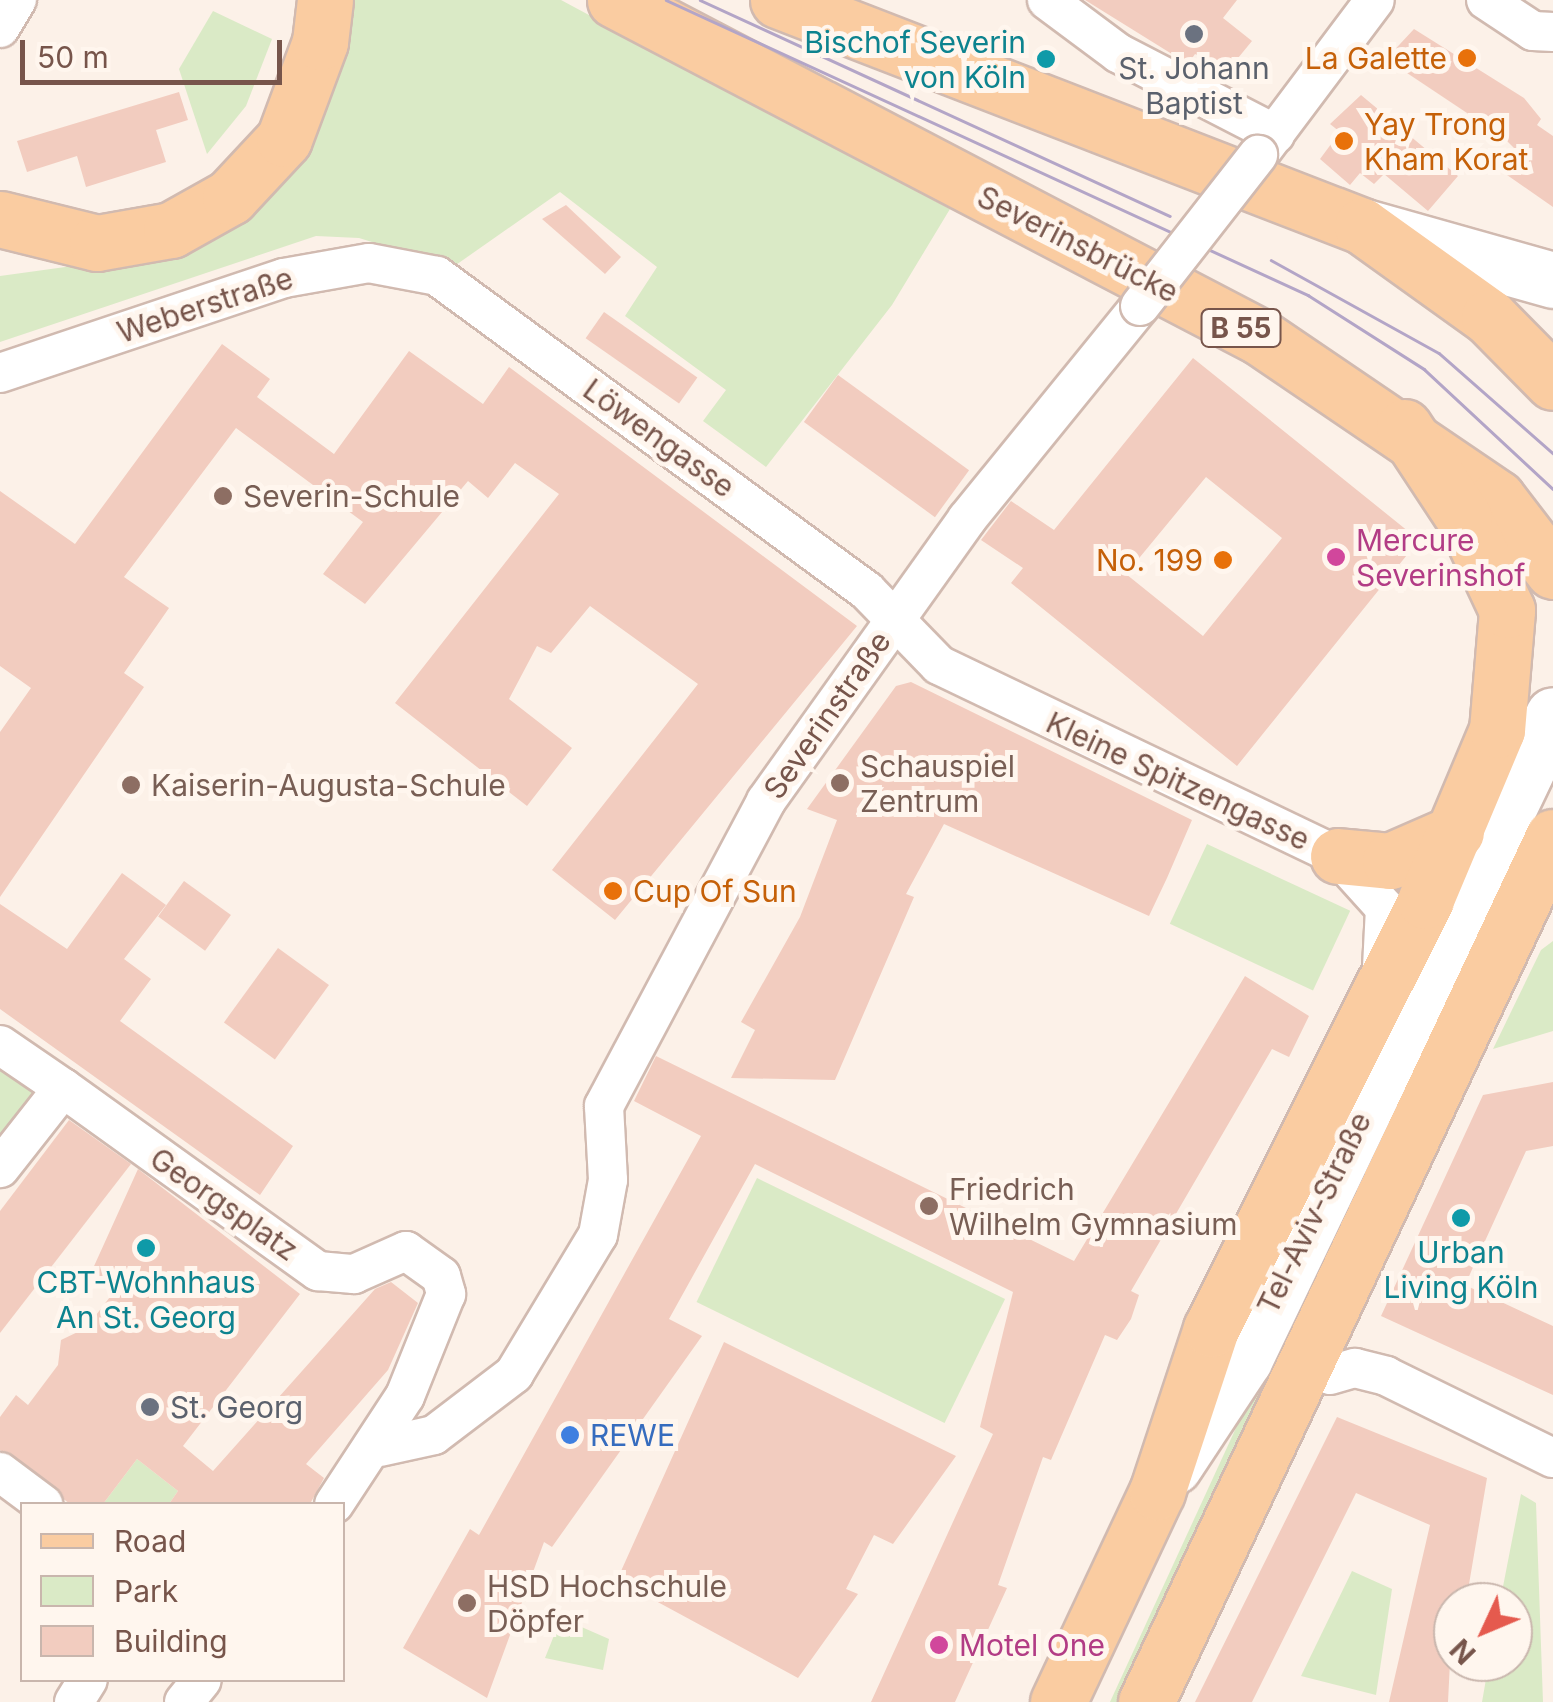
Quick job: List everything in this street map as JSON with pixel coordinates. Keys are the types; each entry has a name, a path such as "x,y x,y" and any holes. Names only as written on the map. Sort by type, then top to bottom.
{"main road":[{"path":"0,258 171,230 230,197 284,139 302,95 325,0"},
{"name":"Severinsbrücke","path":"616,0 1260,337 1404,428 1497,498 1553,571"},
{"path":"778,0 1362,226 1553,280"},
{"path":"0,219 98,242"},
{"path":"1362,226 1490,317 1553,382"},
{"path":"1157,1492 1210,1329 1456,832 1497,730 1507,610 1464,518 1404,428"},
{"name":"Tel-Aviv-Straße","path":"1058,1702 1157,1492 1244,1360 1553,715"},
{"path":"1338,856 1416,856 1456,832"},
{"name":"Tel-Aviv-Straße","path":"1146,1702 1302,1363 1553,837"}],"street":[{"path":"0,28 17,0"},
{"path":"1047,0 1118,53 1267,144"},
{"name":"Severinstraße","path":"380,1447 434,1435 500,1389 589,1260 605,1209 604,1106 766,801 894,619 1267,144 1375,0"},
{"path":"1486,0 1533,31 1553,32"},
{"name":"Weberstraße","path":"0,372 284,278 369,263 415,268"},
{"name":"Löwengasse","path":"415,268 894,619"},
{"name":"Kleine Spitzengasse","path":"894,619 939,664 1338,856 1385,908 1378,990"},
{"name":"Georgsplatz","path":"0,1045 318,1271 344,1275 406,1251 441,1276 446,1294 380,1447"},
{"path":"0,1168 63,1088"},
{"path":"1302,1363 1330,1375 1355,1368 1386,1376 1553,1458"},
{"path":"336,1502 380,1447"},
{"path":"0,1472 39,1502"},
{"path":"184,1702 200,1682"}],"green space":[{"path":"338,0 561,0 950,209 892,305 766,467 703,421 726,390 625,316 657,267 560,192 453,267 359,238 316,236 0,342 0,276 167,253 234,224"},
{"path":"213,11 272,39 246,106 207,154 179,69"},
{"path":"1207,844 1350,911 1313,991 1170,924"},
{"path":"1553,941 1553,1031 1493,1049 1541,950"},
{"path":"1462,966 1119,1702 1110,1702 1270,1354"},
{"path":"0,1046 53,1082 0,1151"},
{"path":"757,1178 1005,1299 945,1423 697,1302"},
{"path":"137,1459 178,1491 170,1502 105,1502"},
{"path":"1521,1494 1536,1503 1543,1702 1482,1702 1486,1682 1533,1682 1533,1582 1504,1582"},
{"path":"1352,1571 1392,1589 1376,1695 1301,1676"},
{"path":"561,1618 609,1639 603,1670 545,1658"}],"building":[{"name":"St. Johann Baptist","path":"1085,0 1237,0 1223,18 1252,41 1229,69 1195,54 1188,64"},
{"path":"1414,29 1524,98 1541,119 1537,125 1553,136 1553,207 1507,175 1521,155 1503,137 1386,59"},
{"path":"179,92 188,120 156,130 166,162 86,187 77,156 27,172 17,141"},
{"path":"1361,95 1458,176 1428,211 1384,174 1374,184 1360,173 1350,185 1320,159 1340,132 1330,124"},
{"path":"566,205 621,257 605,274 542,219"},
{"path":"604,312 697,377 679,404 586,338"},
{"path":"222,344 270,379 257,397 334,454 409,351 483,404 509,367 857,626 615,920 552,870 698,684 590,606 551,653 537,646 509,699 572,748 527,806 395,703 559,494 515,463 488,498 468,481 365,604 323,574 363,522 236,428 124,577 169,608 124,673 144,687 0,897 0,732 31,688 0,666 0,491 75,544"},
{"name":"Mercure Severinshof","path":"1193,358 1419,540 1237,766 1011,583 1023,568 981,540 1011,501 1054,530","holes":["1206,477 1282,538 1203,636 1126,574"]},
{"path":"838,375 969,470 935,517 804,422"},
{"path":"911,682 1192,820 1167,878 1149,916 944,824 906,894 914,897 835,1080 731,1078 755,1030 741,1022 800,917 837,820 807,809 896,686"},
{"path":"122,873 166,905 124,959 151,979 120,1021 293,1146 260,1195 0,1009 0,904 67,949"},
{"path":"184,881 231,915 205,951 158,917"},
{"path":"278,948 329,985 275,1059 224,1022"},
{"path":"1245,976 1309,1016 1289,1057 1272,1049 1131,1291 1139,1295 1131,1319 1117,1340 1105,1335 1051,1460 1043,1457 998,1585 1007,1588 955,1702 871,1702 993,1434 980,1427 1013,1292 755,1164 669,1319 702,1336 552,1547 544,1542 487,1698 403,1648 470,1529 479,1535 701,1136 634,1101 656,1056 1074,1261"},
{"name":"Urban Living Köln","path":"1553,1082 1553,1146 1526,1151 1465,1285 1553,1326 1553,1395 1381,1316 1483,1095"},
{"path":"69,1120 131,1164 0,1333 0,1211"},
{"path":"138,1169 300,1294 183,1446 213,1471 375,1289 391,1282 418,1303 388,1370 306,1464 324,1478 311,1502 170,1502 178,1491 137,1459 105,1502 67,1502 0,1450 0,1417 16,1395 28,1405 58,1365 61,1340 86,1328 113,1293 90,1275"},
{"path":"724,1342 956,1456 893,1544 874,1535 846,1589 858,1594 798,1678 617,1580"},
{"path":"1337,1417 1487,1478 1469,1582 1433,1582 1433,1682 1449,1682 1448,1702 1389,1702 1430,1525 1356,1493 1252,1702 1195,1702"}],"tram line":[{"path":"666,0 1308,295 1424,369 1553,489"},
{"path":"700,0 1170,216"},
{"path":"1271,260 1439,353 1553,453"}],"place":[{"name":"St. Johann Baptist","path":"1194,34"},
{"name":"La Galette","path":"1467,58"},
{"name":"Bischof Severin von Köln","path":"1046,59"},
{"name":"Yay Trong Kham Korat","path":"1344,141"},
{"name":"Severin-Schule","path":"223,496"},
{"name":"Mercure Severinshof","path":"1336,557"},
{"name":"No. 199","path":"1223,560"},
{"name":"Schauspiel Zentrum","path":"840,783"},
{"name":"Kaiserin-Augusta-Schule","path":"131,785"},
{"name":"Cup Of Sun","path":"613,891"},
{"name":"Friedrich Wilhelm Gymnasium","path":"929,1206"},
{"name":"Urban Living Köln","path":"1461,1218"},
{"name":"CBT-Wohnhaus An St. Georg","path":"146,1248"},
{"name":"St. Georg","path":"150,1407"},
{"name":"REWE","path":"570,1435"},
{"name":"HSD Hochschule Döpfer","path":"467,1603"},
{"name":"Motel One","path":"939,1645"}]}
